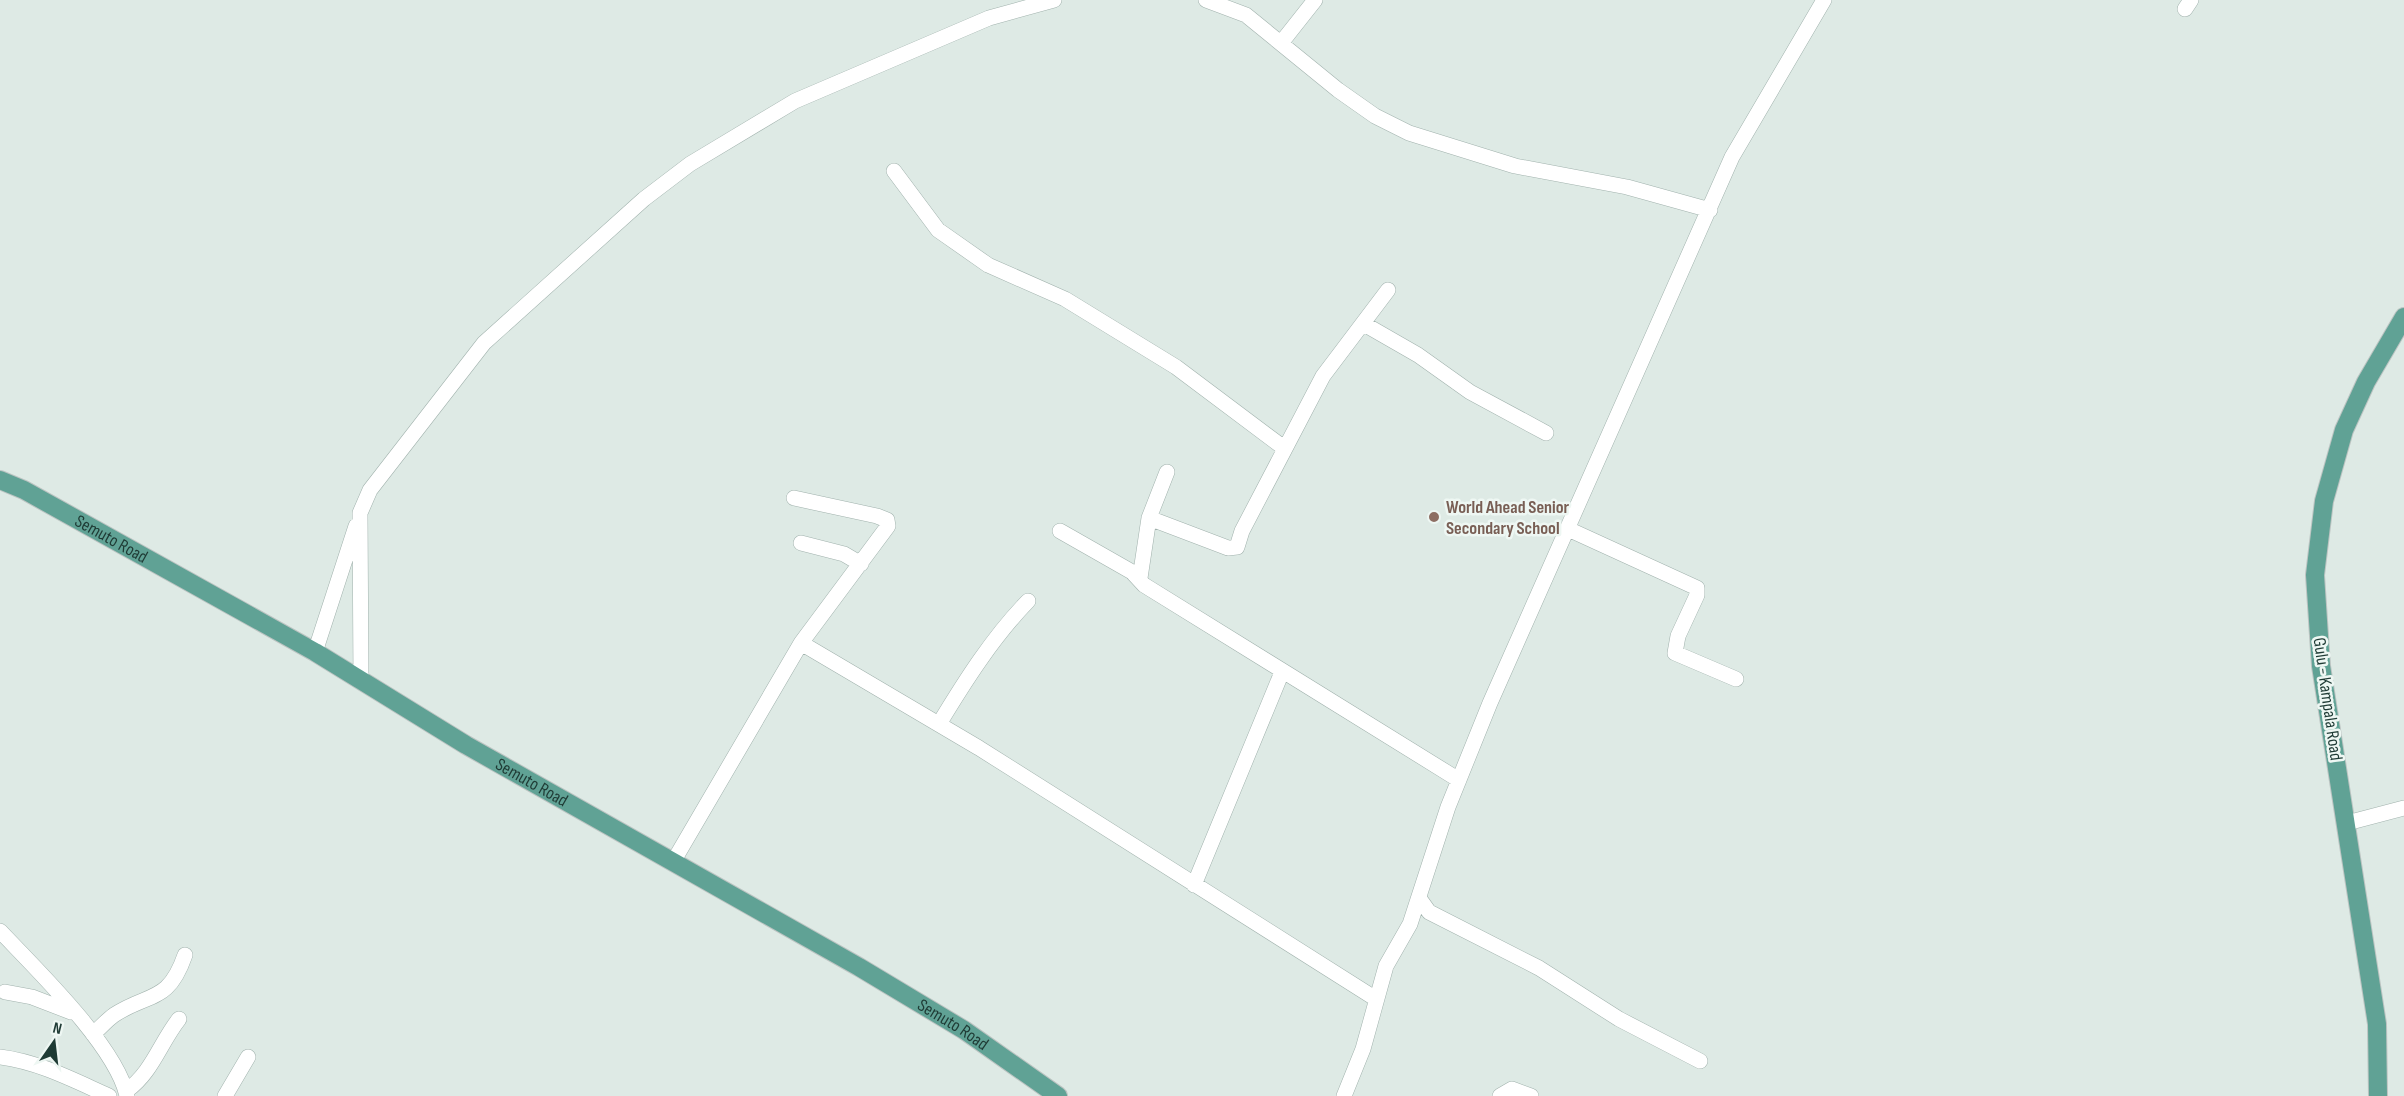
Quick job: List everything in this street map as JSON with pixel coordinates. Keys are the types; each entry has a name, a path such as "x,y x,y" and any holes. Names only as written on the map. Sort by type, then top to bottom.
{"main road":[{"name":"Gulu - Kampala Road","path":"2378,1096 2377,1024 2321,666 2314,575 2324,501 2344,429 2366,382 2404,317"},
{"name":"Semuto Road","path":"0,480 24,490 315,652 361,682 964,1030 1058,1096"}],"street":[{"path":"315,652 360,513 370,490 484,343 644,199 690,164 795,101 989,18 1054,0"},
{"path":"1206,0 1246,15 1338,90 1375,116 1409,133 1515,166 1627,187 1710,210"},
{"path":"1281,43 1315,0"},
{"path":"1344,1096 1363,1049 1386,966 1403,939 1459,780 1490,703 1732,157 1752,119 1824,0"},
{"path":"894,171 938,230 988,265 1065,299 1166,361 1284,448"},
{"path":"1149,518 1228,548 1237,547 1242,531 1323,376 1389,290"},
{"path":"1364,324 1418,355 1470,392 1546,433"},
{"path":"1140,578 1149,518 1167,472"},
{"path":"673,862 801,643 888,526 886,520 794,498"},
{"path":"360,513 361,682"},
{"path":"1568,529 1697,588 1697,595 1678,636 1675,653 1736,679"},
{"path":"1060,531 1140,578 1144,585 1459,780"},
{"path":"801,543 844,554 861,564"},
{"path":"939,724 966,681 1014,615 1028,601"},
{"path":"801,643 939,724 1376,999"},
{"path":"1194,885 1282,672"},
{"path":"2347,823 2404,808"},
{"path":"1419,898 1429,912 1539,968 1619,1019 1700,1061"},
{"path":"0,931 93,1034 116,1064 126,1093 137,1083 158,1055 166,1036 179,1019"},
{"path":"93,1034 115,1015 164,991 179,972 185,955"},
{"path":"5,992 32,997 74,1013"},
{"path":"0,1057 19,1059 54,1071 109,1096"},
{"path":"225,1096 248,1057"},
{"path":"1500,1096 1512,1089 1531,1096"}],"place":[{"name":"World Ahead Senior Secondary School","path":"1434,517"}]}
